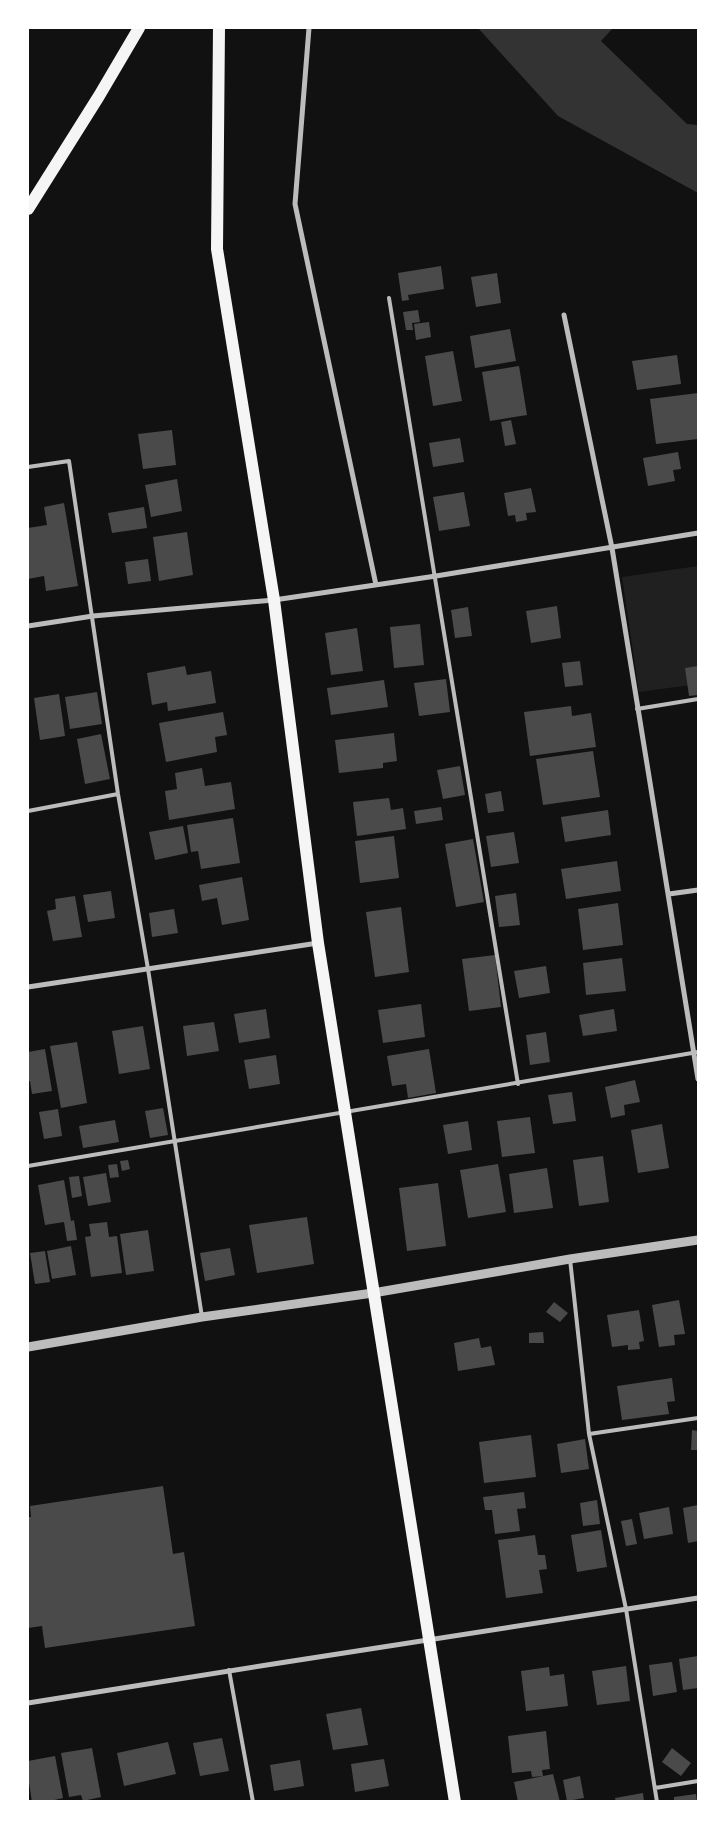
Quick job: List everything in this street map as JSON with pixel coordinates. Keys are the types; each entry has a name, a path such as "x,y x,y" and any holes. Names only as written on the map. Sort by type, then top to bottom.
{"main road":[{"path":"28,209 139,28"},
{"path":"218,28 217,249 274,600 318,943 344,1113 455,1802"}],"street":[{"path":"309,28 295,204 376,584"},
{"path":"564,315 612,548 696,1052 698,1079"},
{"path":"28,626 93,616 274,600 436,576 698,533"},
{"path":"669,894 698,890"},
{"path":"28,987 318,943"},
{"path":"28,1347 202,1316 373,1293 570,1259 698,1240"},
{"path":"28,1704 229,1670 429,1641 698,1598"}],"lane":[{"path":"389,298 518,1084"},
{"path":"28,467 70,461 118,794 176,1141 202,1316"},
{"path":"638,709 698,700"},
{"path":"28,811 118,794"},
{"path":"28,1166 518,1084 696,1052"},
{"path":"570,1259 590,1434 626,1609 657,1802"},
{"path":"590,1434 698,1418"},
{"path":"229,1670 253,1802"},
{"path":"655,1788 698,1781"}],"shaded area":[{"path":"478,28 613,28 601,41 687,124 698,125 698,193 558,116"},
{"path":"698,566 698,684 639,692 622,577"}],"building":[{"path":"441,266 444,289 408,295 409,300 402,301 398,273"},
{"path":"497,273 501,303 476,307 471,277"},
{"path":"418,310 420,322 412,323 413,330 406,330 403,312"},
{"path":"429,322 431,337 416,340 414,324"},
{"path":"510,329 516,361 475,368 470,336"},
{"path":"453,351 462,401 433,406 425,356"},
{"path":"677,355 681,384 637,390 632,361"},
{"path":"519,366 527,415 490,421 482,372"},
{"path":"698,393 698,439 656,444 650,399"},
{"path":"511,420 516,444 505,446 501,422"},
{"path":"172,430 176,465 143,469 138,434"},
{"path":"460,438 464,462 433,467 429,443"},
{"path":"678,452 681,469 673,470 675,481 648,486 643,458"},
{"path":"177,479 182,511 151,517 145,485"},
{"path":"531,488 536,512 526,513 527,520 516,522 515,515 508,516 504,493"},
{"path":"464,492 470,526 439,531 433,497"},
{"path":"64,503 78,586 46,591 44,576 28,579 28,528 47,525 44,507"},
{"path":"144,507 147,528 112,533 108,513"},
{"path":"187,532 193,575 159,581 153,537"},
{"path":"148,559 151,581 128,584 125,562"},
{"path":"557,606 561,638 531,643 526,611"},
{"path":"468,607 472,636 455,638 451,610"},
{"path":"420,624 424,665 394,668 390,627"},
{"path":"357,628 363,671 331,675 325,633"},
{"path":"580,661 583,685 565,687 562,663"},
{"path":"185,666 187,675 211,671 216,703 168,711 167,702 152,705 147,673"},
{"path":"698,666 698,695 689,696 685,668"},
{"path":"446,679 450,712 419,716 414,683"},
{"path":"384,680 388,707 331,715 327,688"},
{"path":"97,692 102,724 70,729 65,697"},
{"path":"59,694 65,736 40,740 34,698"},
{"path":"571,706 572,716 591,713 596,747 530,756 524,712"},
{"path":"223,712 227,735 215,737 217,752 166,762 159,723"},
{"path":"394,733 397,761 383,763 383,768 339,773 335,740"},
{"path":"101,734 110,779 85,784 77,739"},
{"path":"593,751 600,797 543,805 536,759"},
{"path":"460,766 465,795 443,799 437,770"},
{"path":"202,768 205,786 231,782 235,809 169,820 165,791 177,789 175,773"},
{"path":"501,791 504,811 488,813 485,794"},
{"path":"389,798 391,810 403,808 406,829 357,836 353,802"},
{"path":"441,807 443,820 416,824 414,811"},
{"path":"608,810 611,835 565,842 561,817"},
{"path":"233,818 240,863 201,869 198,851 191,852 187,825"},
{"path":"183,826 188,853 155,860 149,832"},
{"path":"514,832 519,863 491,867 486,836"},
{"path":"394,836 399,878 360,883 355,841"},
{"path":"473,839 484,902 456,907 445,844"},
{"path":"617,861 621,891 566,899 561,869"},
{"path":"242,877 249,920 222,925 217,898 202,901 199,885"},
{"path":"111,891 115,918 88,922 83,895"},
{"path":"516,893 520,925 499,927 495,896"},
{"path":"75,896 82,937 53,941 47,911 56,909 55,899"},
{"path":"618,903 623,945 583,950 578,909"},
{"path":"401,907 409,972 375,977 366,912"},
{"path":"174,909 178,933 152,937 149,913"},
{"path":"495,955 501,1007 469,1011 462,959"},
{"path":"622,958 626,991 586,995 583,963"},
{"path":"546,966 550,993 519,998 514,971"},
{"path":"421,1004 425,1037 383,1043 378,1010"},
{"path":"266,1009 270,1038 239,1043 234,1014"},
{"path":"614,1009 617,1031 583,1036 579,1015"},
{"path":"214,1022 219,1051 187,1056 183,1026"},
{"path":"143,1026 150,1069 119,1074 112,1031"},
{"path":"546,1032 550,1062 530,1065 526,1035"},
{"path":"77,1042 87,1103 61,1108 50,1046"},
{"path":"45,1049 52,1091 32,1094 30,1081 28,1081 28,1052"},
{"path":"429,1049 436,1093 408,1098 406,1084 392,1086 387,1056"},
{"path":"276,1055 280,1084 249,1089 244,1060"},
{"path":"635,1080 640,1102 624,1105 625,1115 611,1118 605,1087"},
{"path":"572,1092 576,1121 553,1124 548,1095"},
{"path":"163,1108 168,1135 150,1138 145,1111"},
{"path":"58,1109 62,1136 44,1139 39,1112"},
{"path":"530,1117 535,1153 502,1157 497,1121"},
{"path":"115,1120 119,1142 83,1148 79,1126"},
{"path":"468,1121 472,1150 448,1154 443,1125"},
{"path":"662,1124 669,1168 638,1173 631,1130"},
{"path":"603,1156 609,1202 579,1206 573,1160"},
{"path":"128,1160 130,1169 122,1171 120,1161"},
{"path":"117,1164 119,1177 110,1178 108,1165"},
{"path":"498,1164 506,1212 468,1218 460,1170"},
{"path":"547,1168 553,1208 514,1213 509,1174"},
{"path":"106,1173 111,1202 88,1206 83,1177"},
{"path":"79,1176 82,1196 72,1198 69,1177"},
{"path":"64,1180 71,1221 74,1220 77,1240 67,1241 64,1222 45,1225 38,1185"},
{"path":"438,1183 446,1246 407,1251 399,1188"},
{"path":"307,1217 314,1264 257,1273 249,1225"},
{"path":"107,1222 109,1237 117,1236 122,1273 91,1277 85,1237 91,1236 89,1224"},
{"path":"148,1230 154,1271 126,1275 120,1234"},
{"path":"71,1246 76,1275 52,1279 47,1251"},
{"path":"230,1248 235,1275 205,1281 200,1253"},
{"path":"45,1251 50,1282 35,1284 30,1253"},
{"path":"679,1300 685,1334 674,1335 675,1345 659,1347 652,1305"},
{"path":"554,1302 568,1313 560,1322 546,1312"},
{"path":"639,1310 644,1341 639,1342 640,1349 628,1350 628,1345 612,1347 607,1315"},
{"path":"543,1332 544,1343 529,1343 529,1333"},
{"path":"479,1338 481,1348 491,1346 495,1365 458,1371 454,1343"},
{"path":"672,1378 675,1401 667,1402 669,1414 622,1420 617,1386"},
{"path":"692,1430 698,1431 698,1450 691,1450"},
{"path":"531,1435 536,1477 484,1483 479,1442"},
{"path":"585,1439 589,1469 561,1473 557,1444"},
{"path":"163,1486 173,1554 184,1552 195,1626 45,1648 42,1626 28,1628 28,1517 31,1517 30,1506"},
{"path":"524,1492 526,1508 517,1509 520,1531 495,1534 492,1510 485,1510 483,1497"},
{"path":"597,1500 600,1524 583,1526 580,1503"},
{"path":"698,1505 698,1541 688,1543 683,1508"},
{"path":"669,1507 673,1534 644,1539 639,1513"},
{"path":"632,1519 637,1544 626,1546 621,1521"},
{"path":"601,1530 607,1567 577,1572 571,1535"},
{"path":"535,1535 538,1555 545,1555 547,1569 539,1570 543,1593 506,1598 498,1540"},
{"path":"698,1656 698,1688 683,1690 679,1659"},
{"path":"672,1662 677,1692 653,1696 649,1665"},
{"path":"626,1666 630,1701 597,1705 592,1671"},
{"path":"549,1667 550,1676 564,1674 568,1706 526,1711 521,1671"},
{"path":"361,1708 368,1745 333,1750 326,1714"},
{"path":"546,1731 550,1769 542,1770 543,1776 532,1777 531,1771 512,1773 508,1736"},
{"path":"222,1738 229,1771 200,1776 193,1743"},
{"path":"168,1742 176,1774 124,1786 117,1753"},
{"path":"92,1748 101,1797 83,1801 81,1795 69,1797 61,1753"},
{"path":"672,1748 691,1763 681,1776 662,1762"},
{"path":"55,1756 63,1798 46,1802 32,1802 28,1761"},
{"path":"384,1759 389,1786 355,1792 351,1764"},
{"path":"300,1760 304,1786 274,1791 270,1765"},
{"path":"553,1774 560,1802 518,1802 514,1782"},
{"path":"580,1776 584,1798 567,1801 563,1780"},
{"path":"643,1793 644,1802 616,1802 615,1798"},
{"path":"696,1794 697,1802 674,1802 674,1797"}]}
